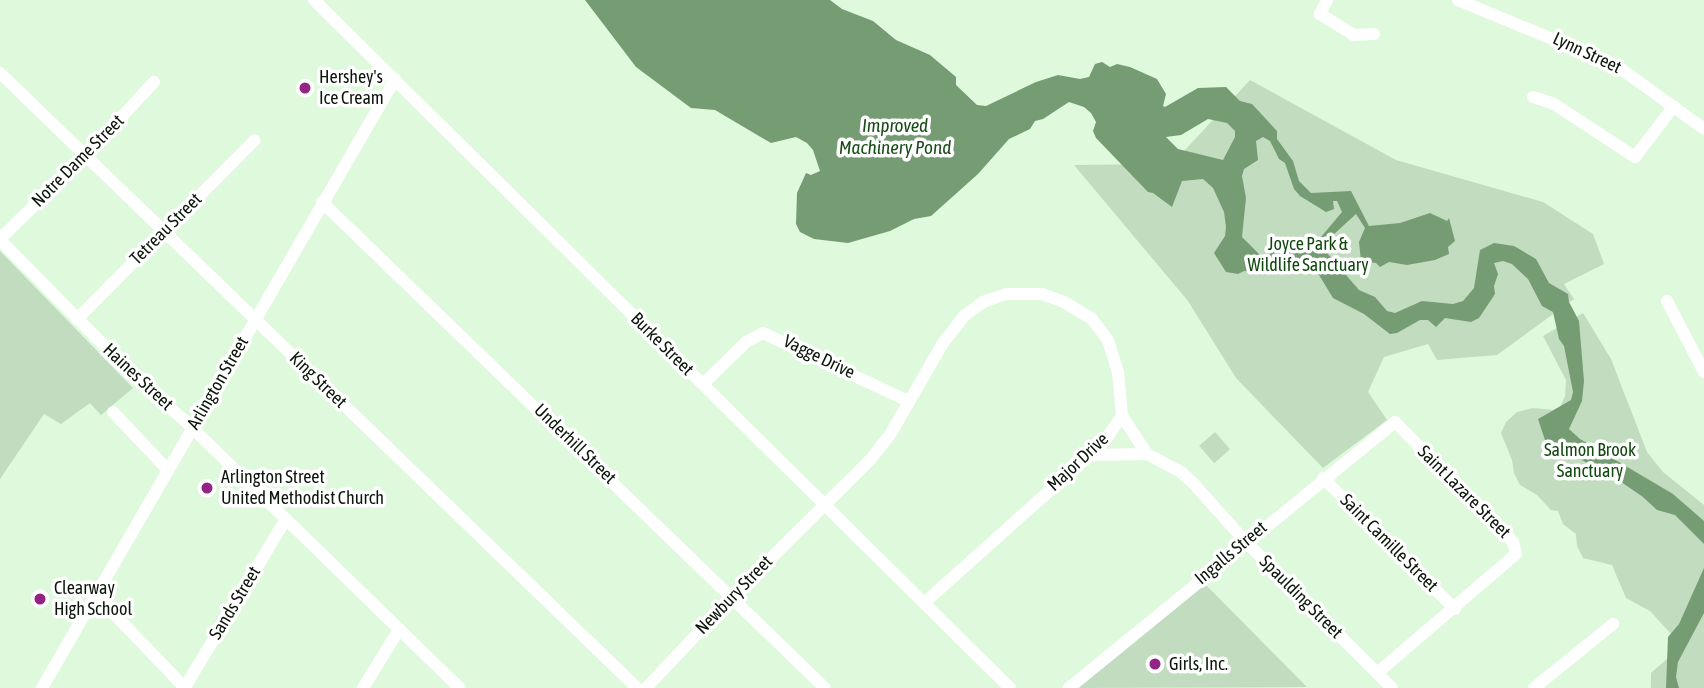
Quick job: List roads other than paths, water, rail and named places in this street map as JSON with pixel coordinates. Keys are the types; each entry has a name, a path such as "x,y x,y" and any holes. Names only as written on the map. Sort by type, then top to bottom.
{"street":[{"name":"Burke Street","path":"314,0 1010,688"},
{"path":"1327,0 1320,15 1353,35 1374,34"},
{"name":"Lynn Street","path":"1458,0 1606,61 1636,78 1704,129"},
{"name":"King Street","path":"1,76 637,688"},
{"name":"Arlington Street","path":"42,688 395,79"},
{"name":"Notre Dame Street","path":"0,239 154,82"},
{"path":"1532,97 1554,104 1635,157 1674,106"},
{"name":"Tetreau Street","path":"78,319 255,139"},
{"name":"Underhill Street","path":"322,202 733,596 825,688"},
{"name":"Haines Street","path":"0,239 78,319 460,688"},
{"name":"Major Drive","path":"824,504 878,450 943,344 964,316 994,297 1030,292 1073,306 1102,330 1118,369 1122,416 1110,435 924,603"},
{"path":"1667,301 1704,372"},
{"name":"Vagge Drive","path":"703,384 746,342 763,333 772,334 908,401"},
{"path":"113,412 168,470"},
{"name":"Spaulding Street","path":"1122,416 1147,454 1182,473 1245,541 1392,688"},
{"name":"Ingalls Street","path":"1069,688 1245,541 1395,422"},
{"name":"Saint Lazare Street","path":"1377,673 1455,609 1516,554 1513,542 1395,422"},
{"path":"1089,456 1147,454"},
{"name":"Saint Camille Street","path":"1323,478 1455,609"},
{"name":"Newbury Street","path":"646,688 824,504"},
{"name":"Sands Street","path":"185,687 286,519"},
{"path":"96,594 185,687"},
{"path":"1535,688 1613,624"},
{"path":"363,688 399,629"}],"water":[{"name":"Improved Machinery Pond","path":"585,0 830,0 842,9 873,21 896,40 930,55 956,77 956,85 977,105 986,106 1036,82 1058,75 1080,79 1089,77 1095,64 1102,62 1110,67 1117,64 1130,67 1157,79 1166,94 1165,107 1198,88 1226,87 1240,101 1252,104 1277,131 1277,139 1293,161 1299,181 1311,193 1351,191 1369,226 1400,223 1430,213 1447,221 1449,218 1455,241 1448,247 1449,254 1435,260 1407,265 1389,262 1380,267 1376,263 1361,261 1359,242 1365,228 1356,214 1321,246 1359,290 1375,297 1387,311 1395,313 1422,301 1453,304 1463,301 1474,288 1480,250 1494,243 1514,246 1536,259 1549,283 1568,294 1579,321 1584,381 1582,401 1569,429 1580,439 1673,494 1704,521 1704,544 1675,515 1657,510 1611,475 1566,452 1548,449 1538,419 1571,400 1573,392 1564,346 1559,339 1553,312 1542,306 1528,279 1512,264 1503,261 1494,263 1498,274 1494,286 1495,294 1479,318 1471,322 1445,318 1436,327 1428,320 1420,320 1390,334 1364,314 1333,298 1319,275 1307,265 1292,272 1286,267 1264,272 1226,272 1214,253 1225,236 1226,227 1224,212 1213,188 1203,179 1182,181 1172,207 1148,192 1096,138 1093,131 1096,122 1091,113 1084,107 1069,102 1043,119 1035,121 1030,129 1009,139 978,174 931,216 914,219 890,231 848,243 814,239 800,232 796,224 797,193 806,173 811,175 820,171 813,150 807,143 796,137 771,143 715,110 691,108 636,67","holes":["1208,119 1227,123 1235,131 1235,137 1223,160 1178,149 1166,137 1181,135","1263,137 1270,141 1279,159 1285,163 1294,189 1300,196 1326,212 1334,209 1333,201 1337,201 1342,212 1316,243 1275,249 1261,256 1242,237 1246,198 1242,176 1244,169 1258,160 1256,141"]},
{"path":"1704,568 1704,613 1678,662 1676,677 1679,688 1666,688 1668,637 1679,624"}],"place":[{"name":"Hershey's Ice Cream","path":"305,88"},
{"name":"Arlington Street United Methodist Church","path":"207,488"},
{"name":"Clearway High School","path":"40,599"},
{"name":"Girls, Inc.","path":"1155,664"}],"park label":[{"name":"Joyce Park & Wildlife Sanctuary","path":"1308,255"},
{"name":"Salmon Brook Sanctuary","path":"1590,461"}]}
